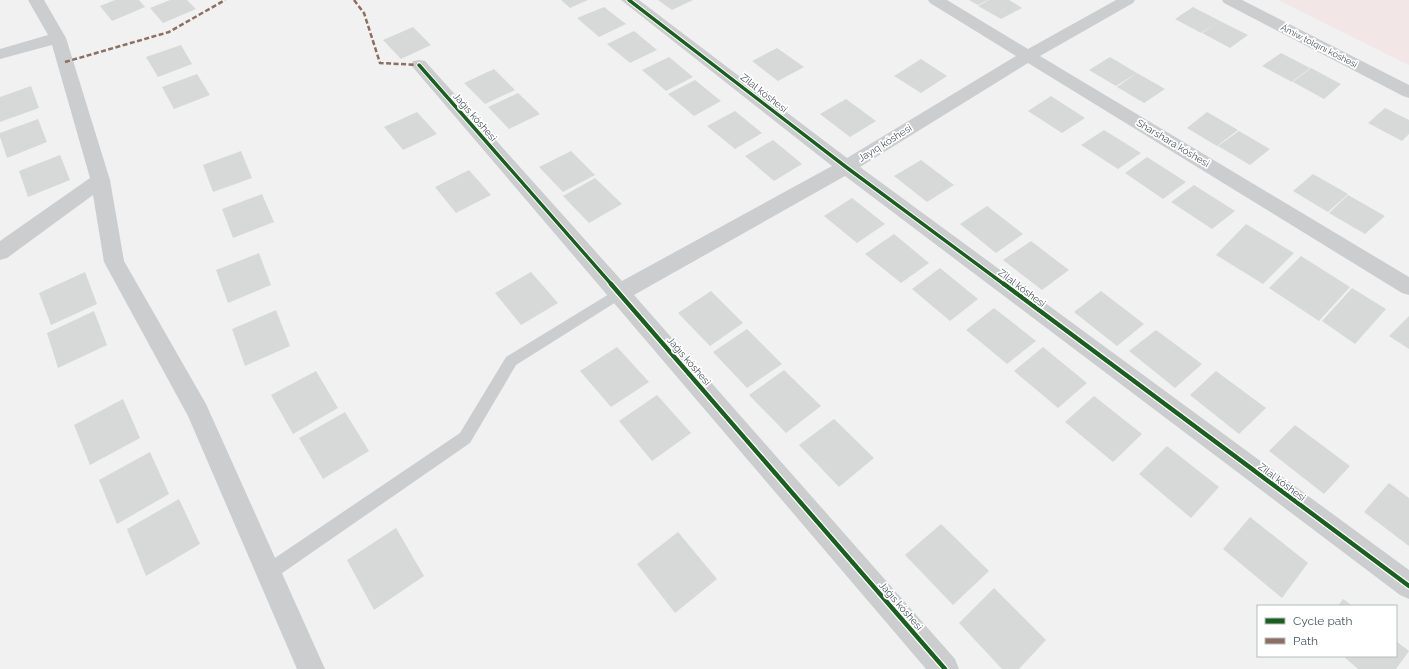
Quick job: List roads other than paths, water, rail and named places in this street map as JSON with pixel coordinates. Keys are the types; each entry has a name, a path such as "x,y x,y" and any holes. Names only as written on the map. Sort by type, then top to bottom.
{"street":[{"path":"36,0 58,38 100,180 114,262 198,411 311,669"},
{"name":"Zilal kóshesi","path":"629,0 846,167 1409,586"},
{"name":"Sharshara kóshesi","path":"936,0 1029,55 1409,287"},
{"name":"Jayıq kóshesi","path":"619,293 846,167 1029,55 1127,0"},
{"name":"Ámiw tolqını kóshesi","path":"1230,0 1409,92"},
{"path":"0,54 58,38"},
{"name":"Jaǵıs kóshesi","path":"419,65 945,669"},
{"path":"0,252 100,180"}],"lane":[{"path":"269,572 465,438 511,361 619,293"}]}
